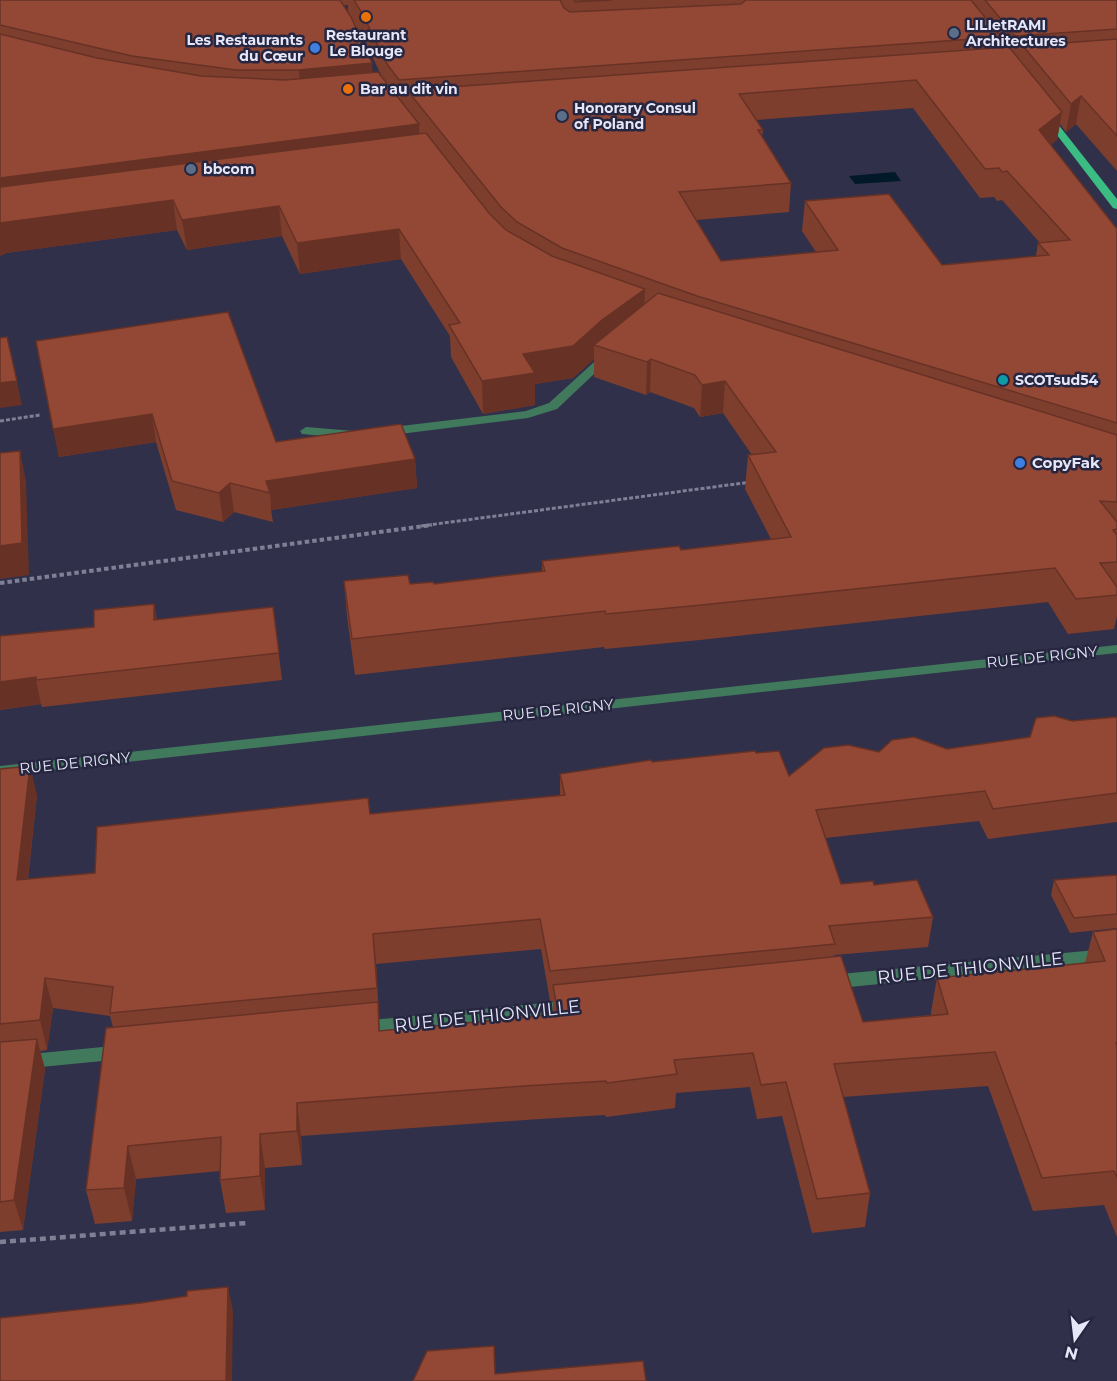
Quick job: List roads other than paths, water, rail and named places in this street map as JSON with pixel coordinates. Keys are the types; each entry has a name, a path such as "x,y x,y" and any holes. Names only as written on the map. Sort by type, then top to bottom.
{"main road":[{"path":"1039,106 1117,206"}],"street":[{"path":"306,431 359,435 528,414 553,406 617,348"},
{"name":"RUE DE RIGNY","path":"0,771 1117,649"},
{"name":"RUE DE THIONVILLE","path":"808,984 1117,954"},
{"name":"RUE DE THIONVILLE","path":"345,1030 594,1005"},
{"path":"0,1064 143,1050"}],"water":[{"path":"895,172 901,181 855,184 849,176"}],"place":[{"name":"Restaurant Le Blouge","path":"366,17"},
{"name":"LILIetRAMI Architectures","path":"954,33"},
{"name":"Les Restaurants du Cœur","path":"315,48"},
{"name":"Bar au dit vin","path":"348,89"},
{"name":"Honorary Consul of Poland","path":"562,116"},
{"name":"bbcom","path":"191,169"},
{"name":"SCOTsud54","path":"1003,380"},
{"name":"CopyFak","path":"1020,463"}]}
